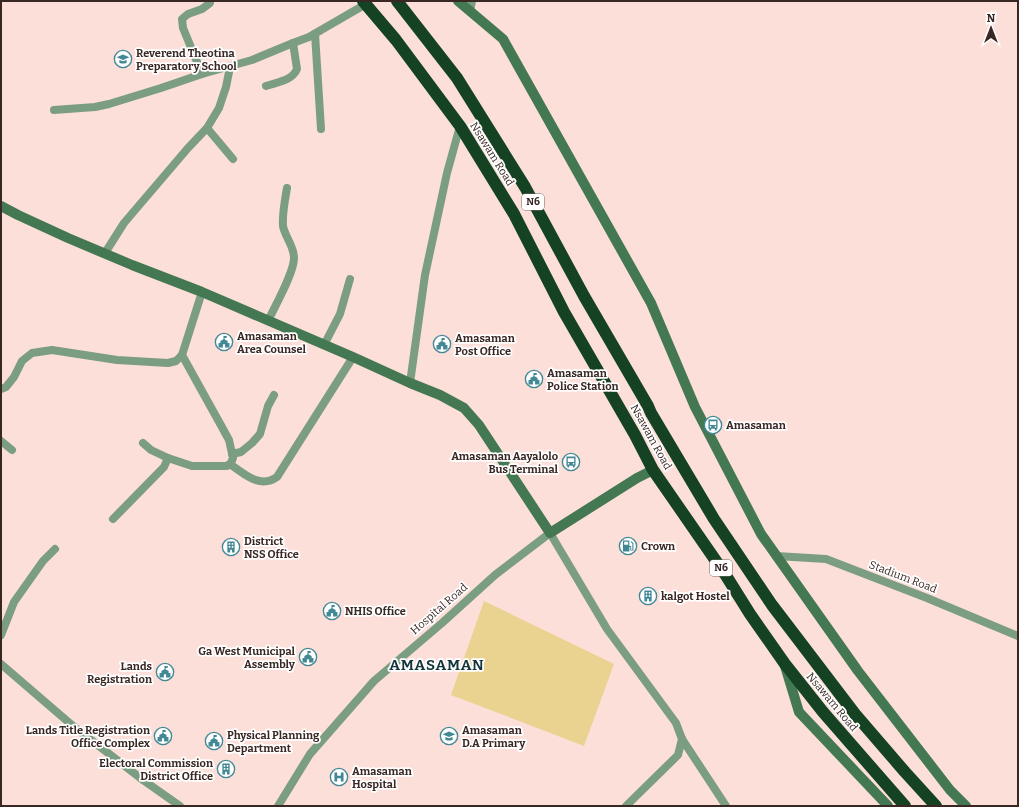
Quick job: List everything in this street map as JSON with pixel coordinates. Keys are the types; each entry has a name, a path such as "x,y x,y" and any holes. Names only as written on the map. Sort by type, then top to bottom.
{"highway":[{"name":"Nsawam Road","path":"397,1 456,78 525,187 584,296 651,413 714,518 772,605 855,714 936,806"},
{"name":"Nsawam Road","path":"364,3 396,40 460,126 514,214 564,312 635,435 652,470 725,574 750,614 785,664 823,712 905,806"}],"main road":[{"path":"458,1 471,6 503,39 651,303 695,407 761,534 858,671 950,790 966,806"},
{"path":"1,206 18,215 105,253 202,292 324,344 440,395 464,408 478,425 550,533"},
{"name":"Hospital Road","path":"550,533 652,470"},
{"path":"785,664 800,712 888,806"}],"street":[{"path":"202,74 183,28 182,19 188,14 202,9 210,3 210,1"},
{"path":"54,110 95,108 202,74 252,60 316,34 364,3"},
{"path":"316,34 321,129"},
{"path":"266,86 294,76 297,69 293,43"},
{"path":"105,253 124,223 207,128 219,108 226,87 230,67"},
{"path":"410,383 425,275 447,173 460,126"},
{"path":"207,128 233,159"},
{"path":"268,321 293,265 294,257 292,249 283,226 287,188"},
{"path":"324,344 340,314 350,279"},
{"path":"1,389 6,387 14,377 22,361 32,353 52,350 117,360 168,363 176,361 182,355 202,292"},
{"path":"143,443 151,450 168,458 192,466 227,466 232,461 229,440 224,429 182,355"},
{"path":"230,464 250,478 256,480 267,482 276,477 353,357"},
{"path":"232,454 241,452 252,444 260,434 268,406 274,395"},
{"path":"1,442 12,450"},
{"path":"113,519 164,467 168,458"},
{"path":"550,533 607,629 676,723 682,739 726,806"},
{"name":"Hospital Road","path":"278,806 310,754 374,681 495,575 550,533"},
{"path":"1,635 14,602 43,561 55,549"},
{"name":"Stadium Road","path":"776,556 826,558 928,598 1018,636"},
{"path":"1,664 73,726 143,780 180,806"},
{"path":"626,806 678,755 682,739"}],"shaded area":[{"path":"484,601 614,664 584,746 451,695"}],"place":[{"name":"Reverend Theotina Preparatory School","path":"123,59"},
{"name":"Amasaman Area Counsel","path":"224,342"},
{"name":"Amasaman Post Office","path":"442,344"},
{"name":"Amasaman Police Station","path":"534,379"},
{"name":"Amasaman","path":"713,425"},
{"name":"Amasaman Aayalolo Bus Terminal","path":"571,462"},
{"name":"Crown","path":"628,546"},
{"name":"District NSS Office","path":"231,547"},
{"name":"kalgot Hostel","path":"648,596"},
{"name":"NHIS Office","path":"332,611"},
{"name":"Ga West Municipal Assembly","path":"308,657"},
{"name":"Lands Registration","path":"165,672"},
{"name":"Lands Title Registration Office Complex","path":"163,736"},
{"name":"Amasaman D.A Primary","path":"449,736"},
{"name":"Physical Planning Department","path":"214,741"},
{"name":"Electoral Commission District Office","path":"226,769"},
{"name":"Amasaman Hospital","path":"339,777"}],"district":[{"name":"AMASAMAN","path":"437,665"}]}
